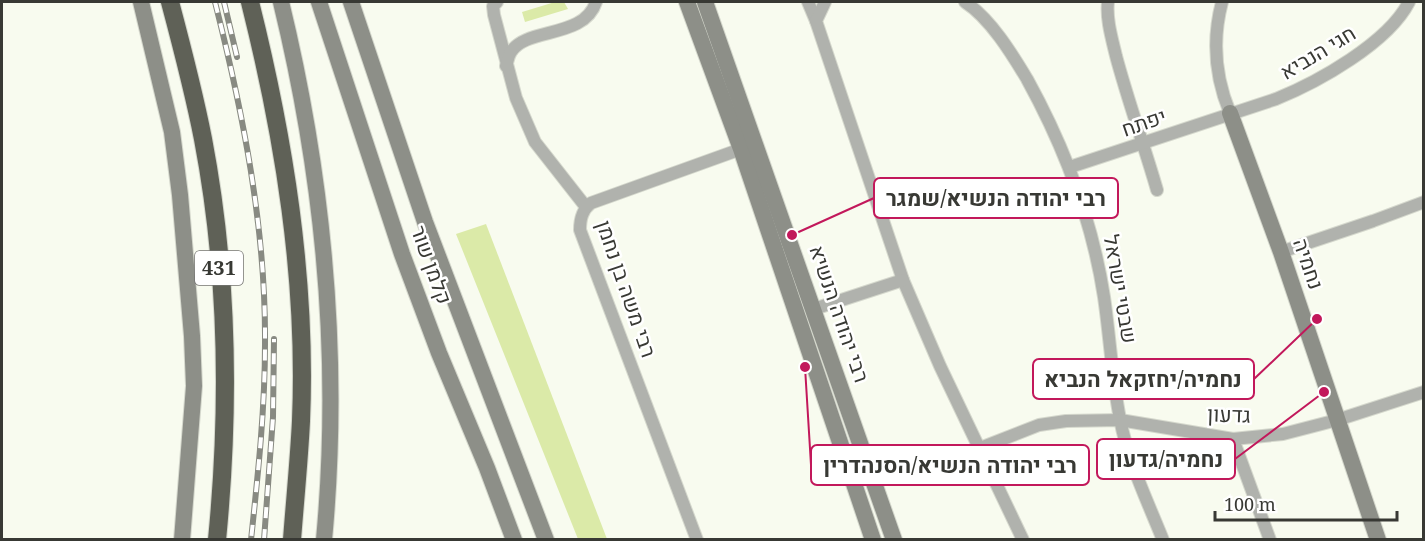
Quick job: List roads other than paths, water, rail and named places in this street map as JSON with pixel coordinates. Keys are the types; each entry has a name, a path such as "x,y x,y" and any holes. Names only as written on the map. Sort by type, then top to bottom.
{"highway":[{"name":"431","path":"170,2 203,138 214,208 224,323 225,397 224,472 217,540"},
{"path":"250,2 285,160 298,296 301,420 292,540"}],"main road":[{"path":"141,2 172,132 180,195 192,336 194,386 182,540"},
{"path":"281,2 309,132 317,185 327,287 332,395 331,457 324,540"},
{"name":"קלמן שור","path":"319,2 402,254 514,540"},
{"name":"קלמן שור","path":"351,2 425,222 546,540"},
{"name":"רבי יהודה הנשיא","path":"687,2 741,149 873,540"},
{"name":"רבי יהודה הנשיא","path":"705,2 894,540"},
{"name":"נחמיה","path":"1230,114 1281,252 1378,540"}],"street":[{"path":"497,2 493,6 497,33 516,98 536,142 586,207"},
{"path":"506,66 510,52 519,44 580,23 592,13 596,2"},
{"path":"808,2 903,280 940,366 1023,540"},
{"path":"816,21 825,2"},
{"name":"שבטי ישראל","path":"965,2 1000,38 1018,64 1050,121 1070,167 1090,231 1104,295 1120,420 1131,460 1163,540"},
{"path":"1108,2 1112,40 1157,190"},
{"name":"נחמיה","path":"1222,2 1217,23 1217,70 1222,95 1230,114"},
{"name":"חגי הנביא","path":"1230,114 1276,99 1328,74 1378,40 1409,2"},
{"path":"497,33 509,42 519,44"},
{"name":"יפתח","path":"1070,167 1230,114"},
{"path":"752,135 741,149 759,155"},
{"name":"רבי משה בן נחמן","path":"697,540 580,230 580,220 586,207 591,203 741,149"},
{"path":"1281,252 1424,202"},
{"path":"814,309 903,280"},
{"name":"גדעון","path":"980,448 1039,425 1066,421 1120,420 1233,439 1283,434 1337,420 1424,392"},
{"path":"1233,439 1270,540"}],"railway":[{"path":"215,2 235,86 251,171 262,257 264,393 251,540"},
{"path":"224,2 237,57"},
{"path":"264,540 273,417 274,339"}],"place":[{"name":"רבי יהודה הנשיא/שמגר","path":"792,235"},
{"name":"נחמיה/יחזקאל הנביא","path":"1317,319"},
{"name":"רבי יהודה הנשיא/הסנהדרין","path":"805,367"},
{"name":"נחמיה/גדעון","path":"1324,392"}]}
